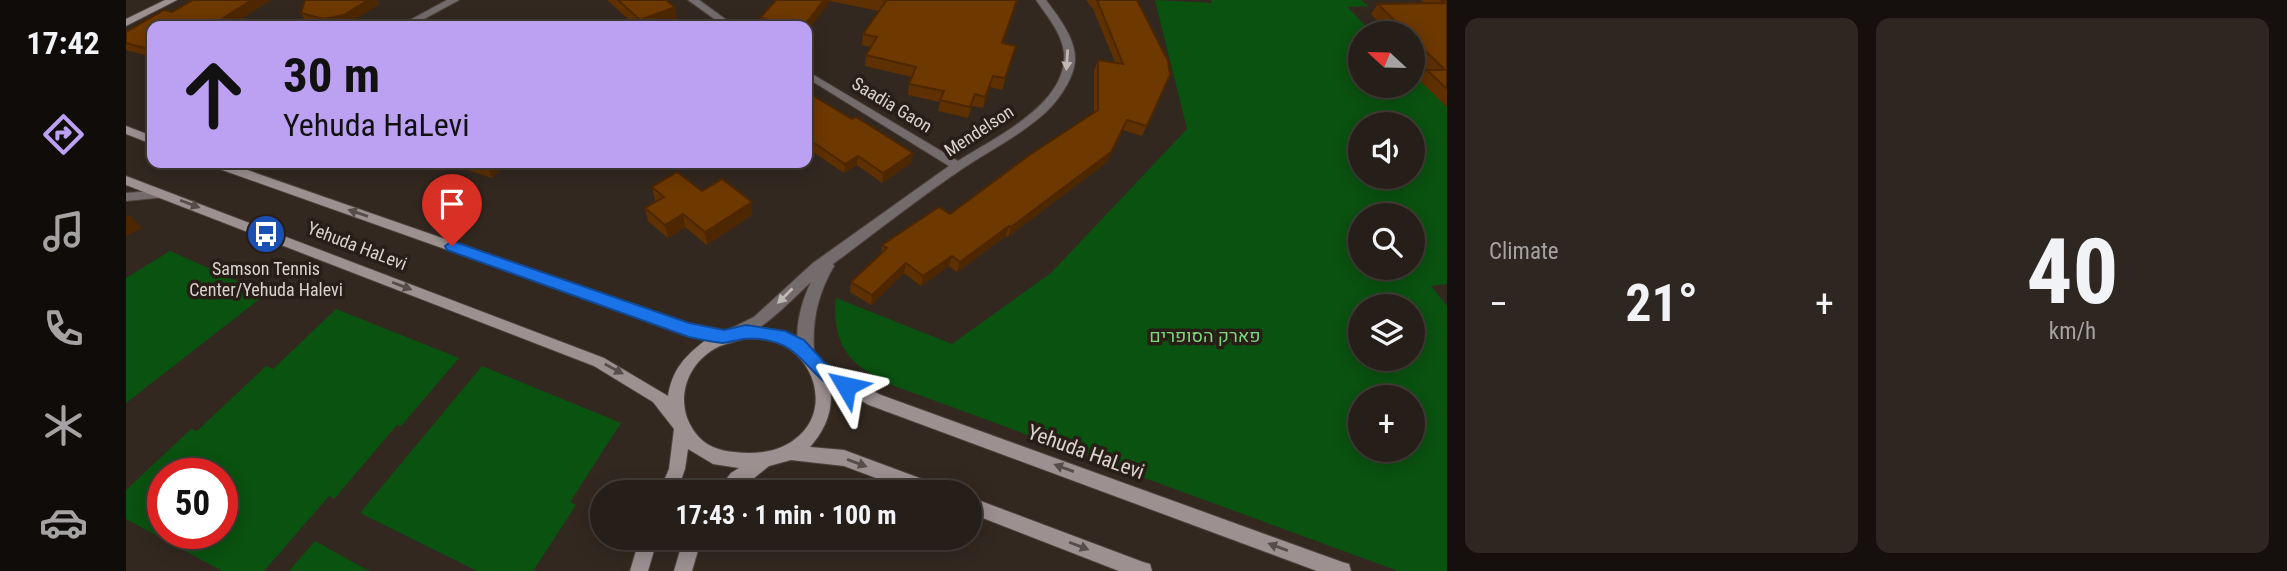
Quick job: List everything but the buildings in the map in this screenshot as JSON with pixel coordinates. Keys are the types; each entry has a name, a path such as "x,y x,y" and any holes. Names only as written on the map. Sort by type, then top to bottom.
{"main road":[{"path":"126,23 172,0"},
{"path":"126,131 147,138"},
{"name":"Yehuda HaLevi","path":"229,168 689,330 729,335"},
{"name":"Yehuda HaLevi","path":"126,180 599,362 659,397 680,424"},
{"path":"673,480 677,469 680,424 675,389 682,369 696,352 729,335 757,332 779,336 806,352 819,368 826,397 821,418 808,437 790,452 767,460 742,463 717,457 696,445 680,424"},
{"name":"Yehuda HaLevi","path":"819,368 846,386 875,400 1342,571"},
{"path":"790,452 844,458 903,480"},
{"path":"736,480 767,460"},
{"path":"982,510 1143,571"},
{"path":"639,571 645,550"},
{"path":"682,571 689,550"}],"street":[{"path":"414,21 454,0"},
{"path":"694,0 723,21"},
{"name":"Mendelson","path":"729,335 759,321 794,287 834,256 1045,107 1069,67 1069,50 1060,27 1041,0"},
{"name":"Saadia Gaon","path":"812,77 958,166"},
{"path":"126,197 162,194"},
{"name":"Mendelson","path":"806,352 807,306 820,275 834,256"}],"green space":[{"name":"פארק הסופרים","path":"1155,0 1212,3 1211,0 1361,0 1368,6 1347,7 1361,21 1348,21 1348,98 1425,98 1425,85 1447,107 1447,284 1431,286 1447,306 1447,571 1398,571 900,388 870,374 849,356 842,345 835,316 836,298 952,344 1051,273 1187,129"},
{"path":"170,251 266,294 126,403 126,278"},
{"path":"336,309 459,358 401,426 397,425 334,499 329,496 264,571 222,571 181,549 238,549 238,458 160,458 191,429 197,431 266,366 273,369"},
{"path":"482,366 621,423 570,502 576,505 533,571 477,571 360,513"},
{"path":"147,470 147,530 126,519 126,490"},
{"path":"315,541 369,571 289,571"}],"place":[{"name":"Samson Tennis Center/Yehuda Halevi","path":"266,234"}],"route":[{"path":"452,246 689,330 724,336 757,332 779,336 798,345 819,368 846,386"}]}
